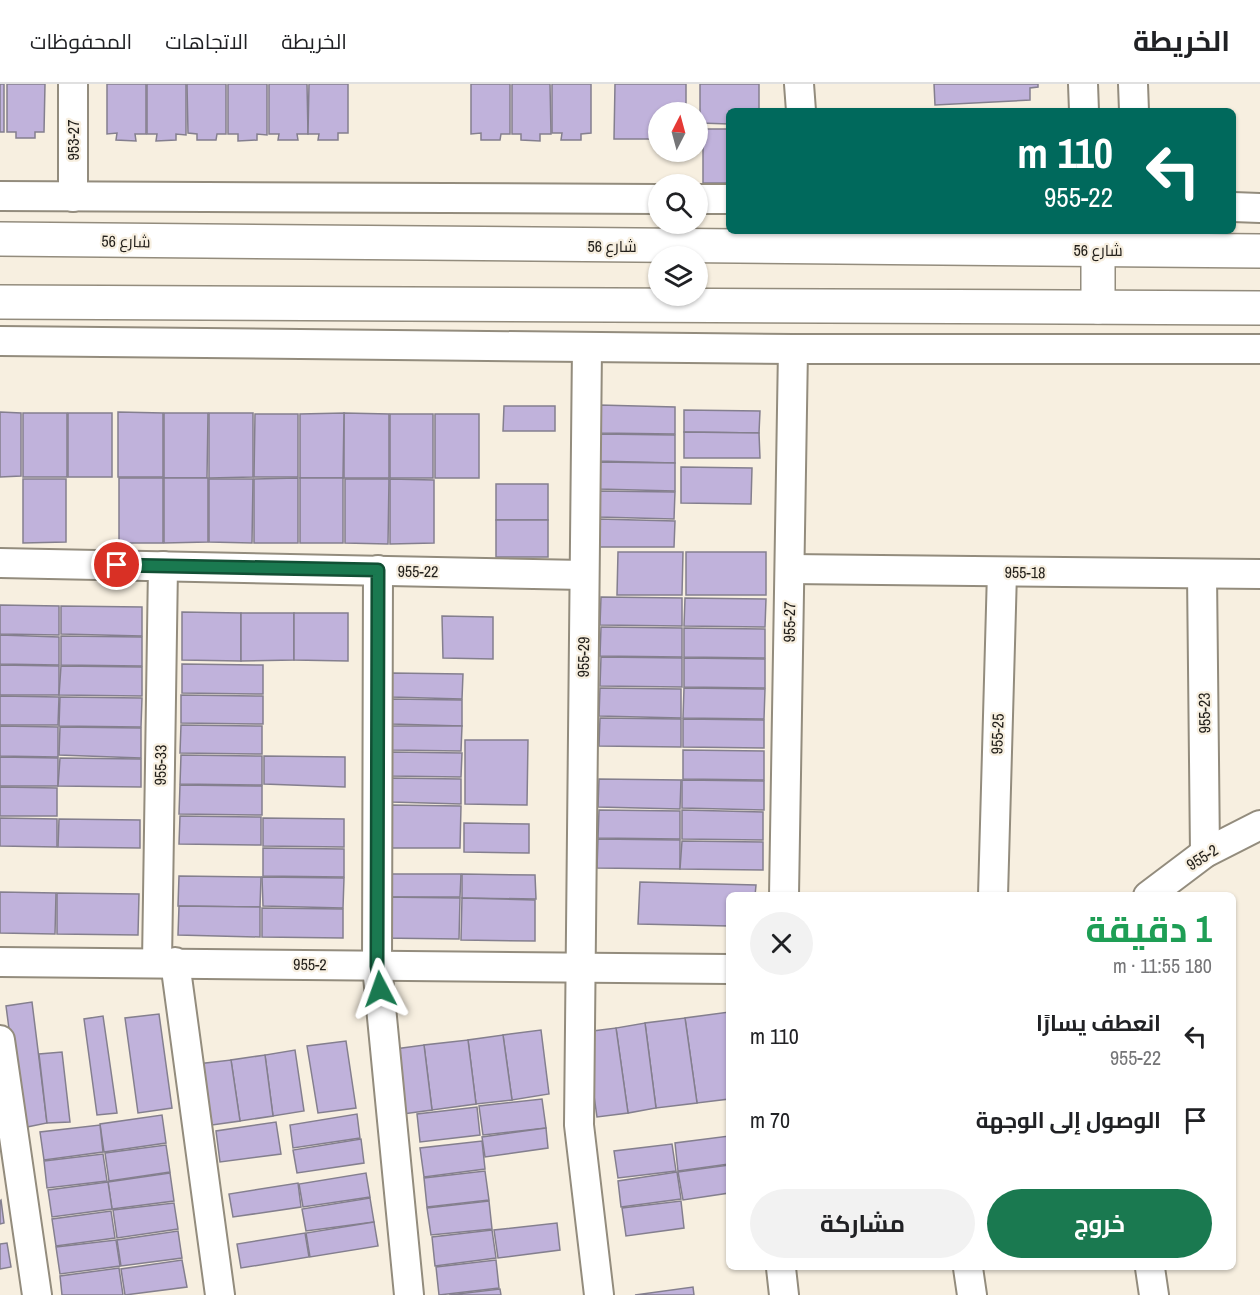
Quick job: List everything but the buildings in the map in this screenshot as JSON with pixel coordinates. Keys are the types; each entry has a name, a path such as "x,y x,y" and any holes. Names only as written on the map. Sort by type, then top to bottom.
{"street":[{"name":"953-27","path":"73,84 73,197"},
{"path":"799,84 801,108"},
{"path":"1083,84 1084,108"},
{"path":"1133,84 1134,108"},
{"path":"0,196 648,199"},
{"path":"708,199 726,199"},
{"path":"1236,207 1260,208"},
{"name":"شارع 56","path":"0,239 809,239 1098,250 1260,251"},
{"path":"1098,250 1098,307"},
{"path":"0,302 1260,308"},
{"path":"0,341 793,349 1260,349"},
{"name":"955-29","path":"587,347 579,1125 599,1295"},
{"name":"955-27","path":"784,892 793,349"},
{"name":"955-22","path":"0,563 584,575"},
{"name":"955-33","path":"163,566 166,963 220,1295"},
{"name":"955-18","path":"790,569 1260,574"},
{"path":"378,570 377,966 409,1295"},
{"name":"955-25","path":"993,892 1002,572"},
{"name":"955-23","path":"1202,574 1205,853"},
{"name":"955-2","path":"1153,892 1205,853 1260,825"},
{"name":"955-2","path":"0,962 726,969"},
{"path":"0,1041 38,1295"},
{"path":"781,1270 784,1295"},
{"path":"968,1270 972,1295"},
{"path":"1150,1270 1154,1295"}],"route":[{"path":"117,565 378,570 377,966 380,989"}]}
